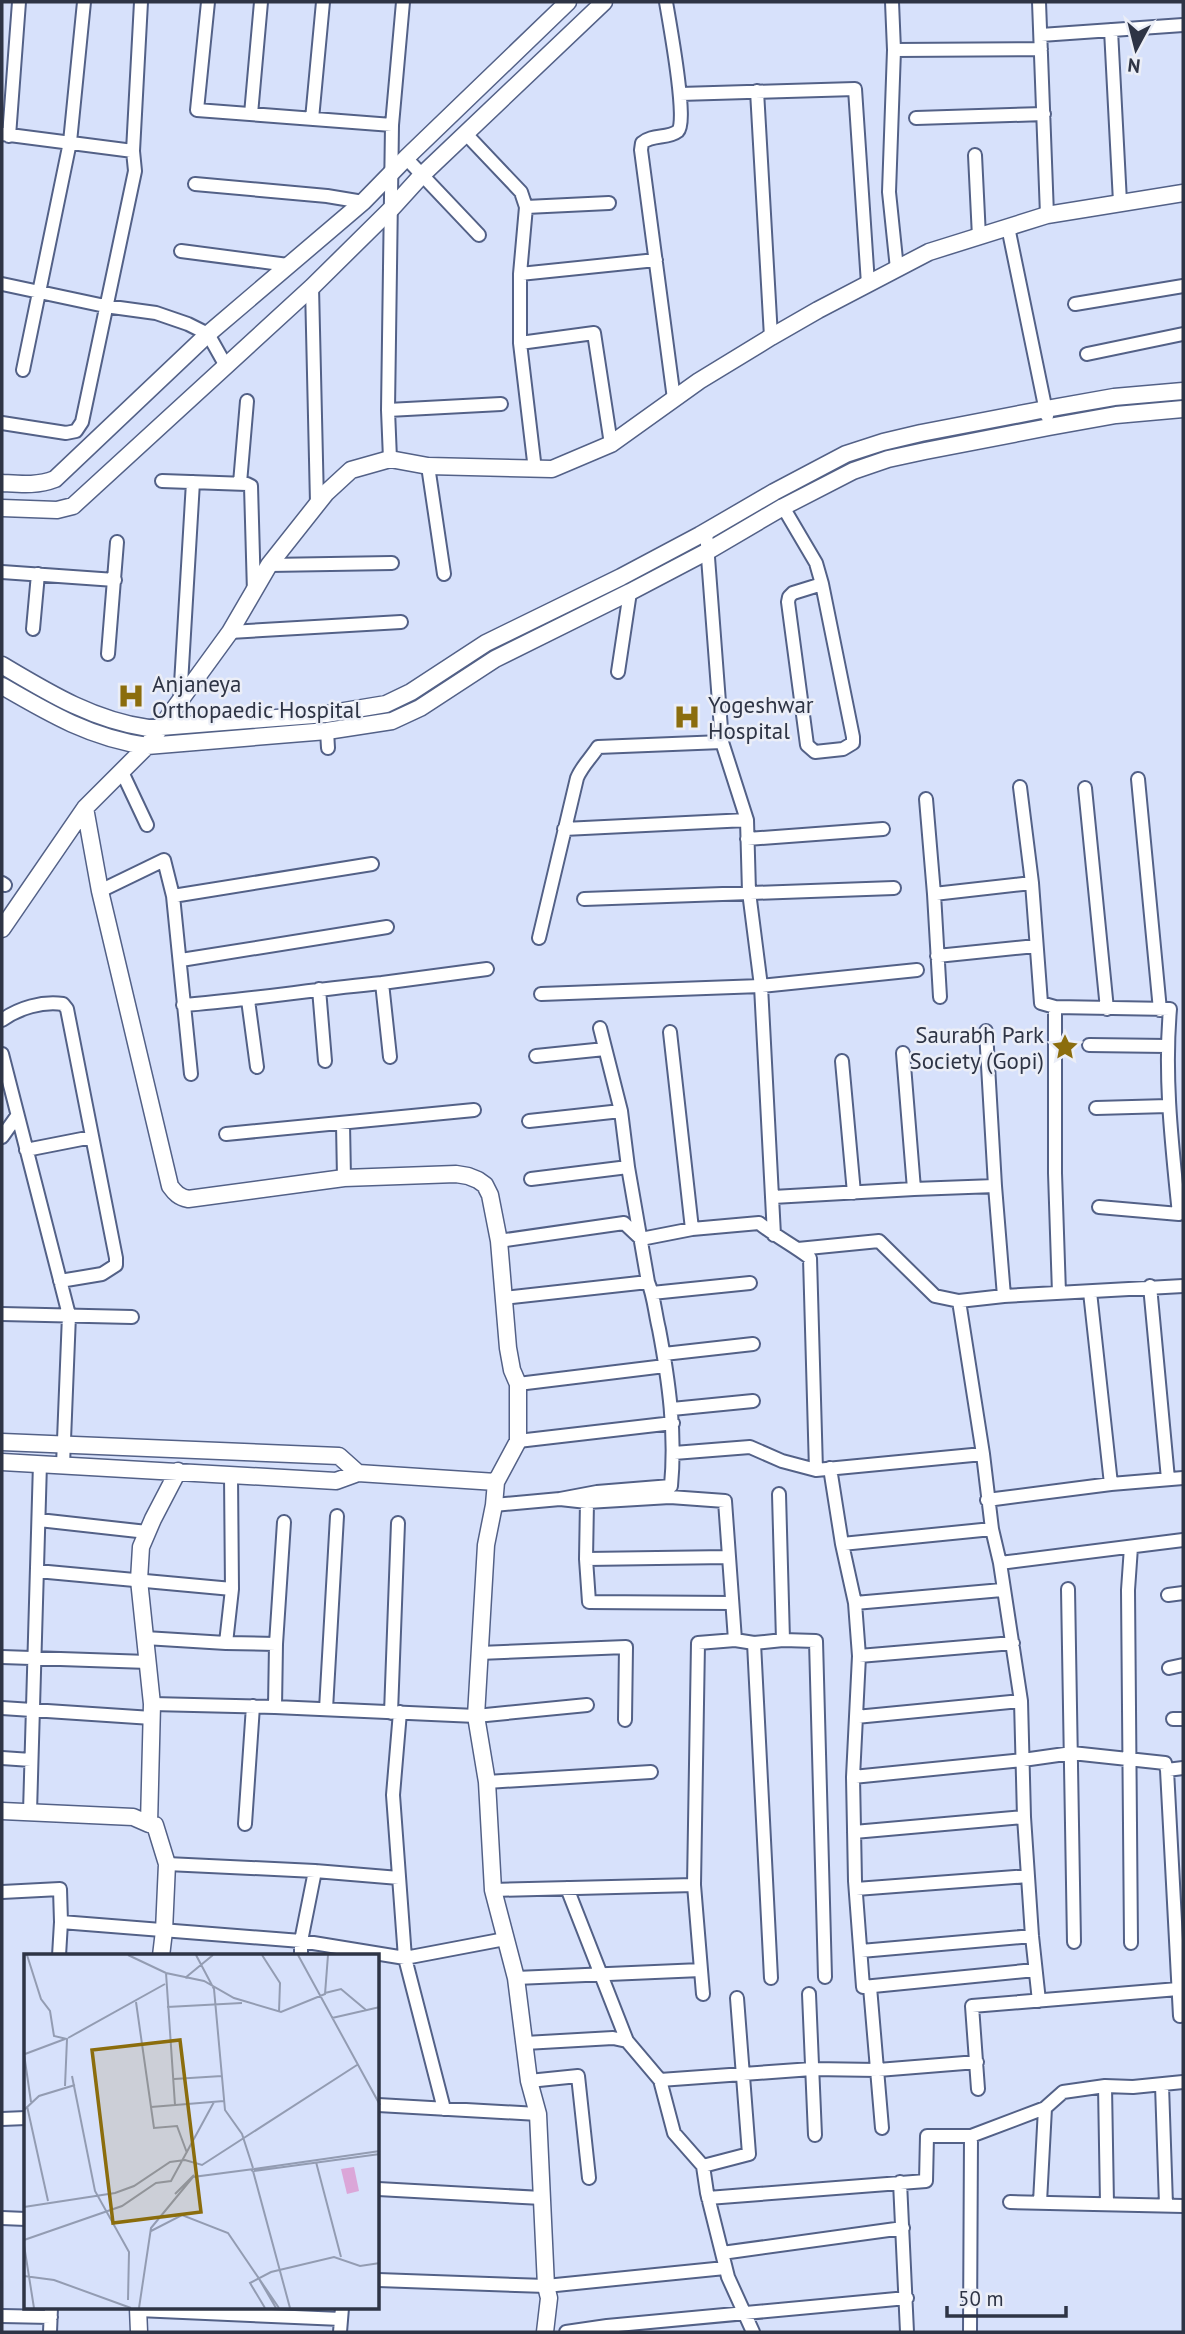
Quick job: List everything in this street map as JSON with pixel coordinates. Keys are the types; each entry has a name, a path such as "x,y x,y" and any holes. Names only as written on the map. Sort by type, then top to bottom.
{"street":[{"path":"19,2 5,135 133,151"},
{"path":"23,370 70,142 84,2"},
{"path":"2,423 66,433 76,431 82,422 135,171 133,151 141,2"},
{"path":"208,2 197,110 393,125"},
{"path":"251,114 261,2"},
{"path":"312,119 323,2"},
{"path":"390,459 388,410 393,125 403,2"},
{"path":"2,483 28,485 55,479 208,334 363,202 568,2"},
{"path":"2,508 57,510 73,506 312,286 422,175 604,2"},
{"path":"666,2 682,119 679,130 649,138 642,143 642,157 674,399"},
{"path":"892,2 894,50 888,192 897,269"},
{"path":"1039,2 1047,215"},
{"path":"894,50 1041,42 1111,30 1183,25"},
{"path":"1111,30 1120,202"},
{"path":"680,94 855,89 868,284"},
{"path":"757,91 771,337"},
{"path":"916,118 1044,114"},
{"path":"466,134 521,192 526,207 520,274 520,343 535,470"},
{"path":"975,155 979,237"},
{"path":"406,158 479,235"},
{"path":"195,184 327,196 363,202"},
{"path":"2,929 85,807 147,746 161,727 230,632 269,565 317,503 351,470 390,459 428,466 552,469 611,444 674,399 771,337 929,252 1047,215 1183,193"},
{"path":"526,207 610,203"},
{"path":"1008,227 1049,427"},
{"path":"181,251 288,265"},
{"path":"520,274 656,260"},
{"path":"2,284 105,306 156,313 208,334 226,366"},
{"path":"312,286 317,503"},
{"path":"1075,304 1183,286"},
{"path":"520,343 594,333 611,444"},
{"path":"1087,354 1183,334"},
{"path":"2,665 69,704 101,718 148,728 326,715 386,704 411,692 486,643 598,588 846,454 908,436 1046,409 1114,397 1183,391"},
{"path":"240,484 247,401"},
{"path":"388,410 501,404"},
{"path":"2,686 61,720 119,742 147,746 327,731 392,721 420,708 495,659 630,593 853,471 888,459 1049,427 1116,415 1183,409"},
{"path":"428,466 444,574"},
{"path":"162,481 251,486 254,592"},
{"path":"180,701 193,482"},
{"path":"783,507 816,564 822,584 853,743 843,750 815,752 807,744 788,602 793,593 822,584"},
{"path":"706,531 722,742 747,820 749,892 761,986 774,1235"},
{"path":"107,654 117,542"},
{"path":"269,565 392,563"},
{"path":"2,572 115,580"},
{"path":"33,629 38,574"},
{"path":"618,673 630,593"},
{"path":"230,632 401,622"},
{"path":"458,660 467,675"},
{"path":"327,731 328,748"},
{"path":"538,938 577,778 598,747 722,742"},
{"path":"122,772 147,825"},
{"path":"1138,779 1160,1010"},
{"path":"1020,787 1032,883 1041,1003 1055,1007 1170,1009 1167,1046 1168,1106 1181,1213 1099,1208"},
{"path":"1085,788 1107,1009"},
{"path":"926,799 940,997"},
{"path":"85,807 100,891 170,1186 174,1192 181,1198 188,1199 344,1178 468,1176 485,1185 490,1195 499,1241 512,1370 518,1384 518,1441 496,1482 486,1545 476,1716 487,1782 493,1890 516,1978 529,2081 538,2114 546,2286 549,2298 545,2332"},
{"path":"564,829 747,820"},
{"path":"747,839 883,829"},
{"path":"100,891 164,860 173,896 191,1074"},
{"path":"173,896 372,864"},
{"path":"934,894 1032,883"},
{"path":"584,899 894,888"},
{"path":"181,960 387,927"},
{"path":"937,957 1036,946"},
{"path":"183,1005 248,1000 487,969"},
{"path":"541,994 761,986 917,971"},
{"path":"382,983 390,1056"},
{"path":"320,989 325,1061"},
{"path":"248,1000 257,1067"},
{"path":"2,1020 30,1007 51,1003 63,1004 67,1009 116,1265 102,1274 60,1280"},
{"path":"1055,1007 1055,1173 1059,1293"},
{"path":"600,1028 621,1111 628,1167 665,1360 674,1453 670,1492"},
{"path":"986,1031 1004,1296"},
{"path":"670,1032 692,1229"},
{"path":"1089,1045 1167,1046"},
{"path":"536,1056 605,1049"},
{"path":"903,1053 914,1189"},
{"path":"2,1054 69,1315 63,1465"},
{"path":"842,1061 854,1193"},
{"path":"1096,1108 1168,1106"},
{"path":"226,1134 474,1110"},
{"path":"529,1121 621,1111"},
{"path":"2,1137 18,1116"},
{"path":"343,1124 344,1178"},
{"path":"26,1150 92,1137"},
{"path":"531,1179 628,1167"},
{"path":"773,1197 995,1186"},
{"path":"499,1241 624,1223 641,1239"},
{"path":"641,1239 692,1229 759,1223 810,1258 816,1470"},
{"path":"798,1249 878,1241 935,1296 959,1301 1150,1286 1183,1286"},
{"path":"504,1298 750,1283"},
{"path":"1150,1286 1168,1479"},
{"path":"1090,1292 1111,1484"},
{"path":"959,1301 992,1529 1000,1563 1021,1701 1024,1817 1039,2001"},
{"path":"2,1325 2,1314 132,1317"},
{"path":"518,1384 753,1344"},
{"path":"518,1441 753,1401"},
{"path":"2,1442 339,1456 358,1473"},
{"path":"674,1453 750,1447 782,1461 816,1470 983,1454"},
{"path":"2,1462 336,1481 358,1473 496,1482"},
{"path":"30,1812 40,1464"},
{"path":"830,1468 855,1603 859,1656 853,1777 856,1889 863,1987 1035,1970"},
{"path":"149,1824 152,1711 139,1580 141,1547 178,1471"},
{"path":"226,1643 232,1589 231,1475"},
{"path":"988,1500 1111,1484 1183,1478"},
{"path":"560,1499 587,1502 670,1492"},
{"path":"494,1505 597,1493 670,1492 725,1500 735,1640"},
{"path":"779,1494 783,1640"},
{"path":"587,1502 586,1559 589,1602 731,1603"},
{"path":"326,1709 337,1516"},
{"path":"39,1520 147,1532"},
{"path":"275,1707 284,1521"},
{"path":"398,1523 393,1795 405,1958 444,2109"},
{"path":"842,1544 992,1529"},
{"path":"1000,1563 1183,1540"},
{"path":"1131,1547 1128,1590 1131,1943"},
{"path":"586,1559 728,1557"},
{"path":"37,1571 232,1589"},
{"path":"1068,1589 1074,1942"},
{"path":"855,1603 1002,1590"},
{"path":"1168,1595 1183,1593"},
{"path":"145,1638 276,1644"},
{"path":"703,1994 694,1885 698,1643 735,1640 754,1643 816,1641 825,1977"},
{"path":"754,1643 771,1978"},
{"path":"859,1656 1013,1643"},
{"path":"479,1653 626,1647 625,1720"},
{"path":"2,1657 148,1662"},
{"path":"1168,1668 1183,1665"},
{"path":"856,1717 1021,1701"},
{"path":"2,1708 152,1711 253,1706 476,1716 587,1705"},
{"path":"245,1824 253,1706"},
{"path":"853,1777 1072,1753 1165,1763 1169,1831 1178,1888 1180,2016"},
{"path":"2,1758 31,1760"},
{"path":"1167,1770 1183,1768"},
{"path":"487,1782 651,1772"},
{"path":"2,1811 133,1817 155,1825 167,1864 161,1954"},
{"path":"854,1832 1024,1817"},
{"path":"1169,1831 1183,1830"},
{"path":"167,1864 399,1878"},
{"path":"301,1954 300,1941 315,1871"},
{"path":"856,1889 1028,1876"},
{"path":"493,1890 694,1885"},
{"path":"567,1888 627,2041 660,2080 674,2133 703,2166 727,2277 753,2332"},
{"path":"2,1892 60,1889 59,1954"},
{"path":"61,1922 300,1941 405,1958 505,1939"},
{"path":"861,1951 1032,1937"},
{"path":"516,1978 701,1970"},
{"path":"870,1987 882,2128"},
{"path":"978,2089 972,2006 1178,1989"},
{"path":"809,1994 815,2135"},
{"path":"703,2166 749,2154 737,1998"},
{"path":"525,2043 613,2038 627,2041"},
{"path":"660,2080 812,2069 878,2070 977,2062"},
{"path":"529,2081 578,2076 589,2178"},
{"path":"708,2198 926,2180 928,2136 971,2136 1045,2108 1063,2092 1105,2085 1133,2087 1183,2082"},
{"path":"1105,2085 1107,2204"},
{"path":"1162,2085 1166,2205"},
{"path":"380,2105 538,2114"},
{"path":"1040,2202 1045,2108"},
{"path":"2,2119 24,2118"},
{"path":"970,2332 971,2136"},
{"path":"900,2182 907,2332"},
{"path":"380,2193 542,2198"},
{"path":"1010,2202 1183,2206"},
{"path":"2,2218 24,2219"},
{"path":"722,2253 902,2228"},
{"path":"380,2280 546,2286 725,2268"},
{"path":"566,2332 907,2298"},
{"path":"138,2310 139,2332"},
{"path":"156,2310 341,2320"},
{"path":"2,2316 51,2312 50,2332"}],"place":[{"name":"Anjaneya Orthopaedic Hospital","path":"131,696"},
{"name":"Yogeshwar Hospital","path":"687,717"},
{"name":"Saurabh Park Society (Gopi)","path":"1065,1047"}]}
